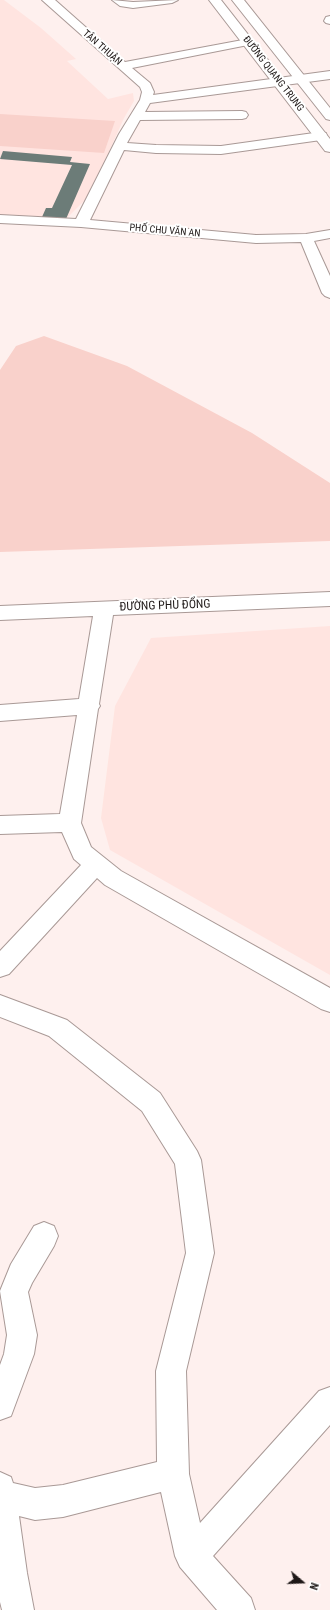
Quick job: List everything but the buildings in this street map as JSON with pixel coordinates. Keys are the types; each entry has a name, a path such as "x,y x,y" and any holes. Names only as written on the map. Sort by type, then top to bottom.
{"street":[{"name":"TÂN THUẬN","path":"48,0 146,86 148,92 146,100"},
{"path":"118,0 124,4 133,5 172,0"},
{"name":"ĐƯỜNG QUANG TRUNG","path":"215,0 330,148"},
{"name":"ĐƯỜNG QUANG TRUNG","path":"238,0 330,116"},
{"path":"122,66 248,42"},
{"path":"81,223 125,134 146,100 330,75"},
{"path":"314,78 330,89"},
{"path":"136,116 242,115"},
{"path":"120,146 156,149 221,150 321,136"},
{"name":"PHỐ CHU VĂN AN","path":"0,219 81,223 256,239 306,238 330,234"},
{"path":"306,238 330,293"},
{"name":"ĐƯỜNG PHÙ ĐỔNG","path":"0,613 330,599"},
{"path":"104,609 90,706 70,823 82,853 113,878 330,1001"},
{"path":"0,712 90,706"},
{"path":"0,825 70,823"},
{"path":"0,967 96,864"},
{"path":"0,1006 58,1028 151,1102 188,1160 200,1253 171,1371 173,1474 191,1556 239,1610"},
{"path":"0,1405 19,1354 22,1335 14,1292 20,1274 44,1236"},
{"path":"191,1556 330,1402"},
{"path":"18,1610 11,1574 1,1491 35,1504 63,1501 173,1474"}],"shaded area":[{"path":"0,0 4,0 41,28 76,59 67,61 108,99 133,93 134,101 124,118 90,195 65,220 0,218"},
{"path":"0,114 115,121 104,153 0,146"},
{"path":"44,336 127,366 252,433 330,483 330,541 0,552 0,370 16,346"},
{"path":"330,626 330,975 110,850 101,818 115,706 151,638"}]}
